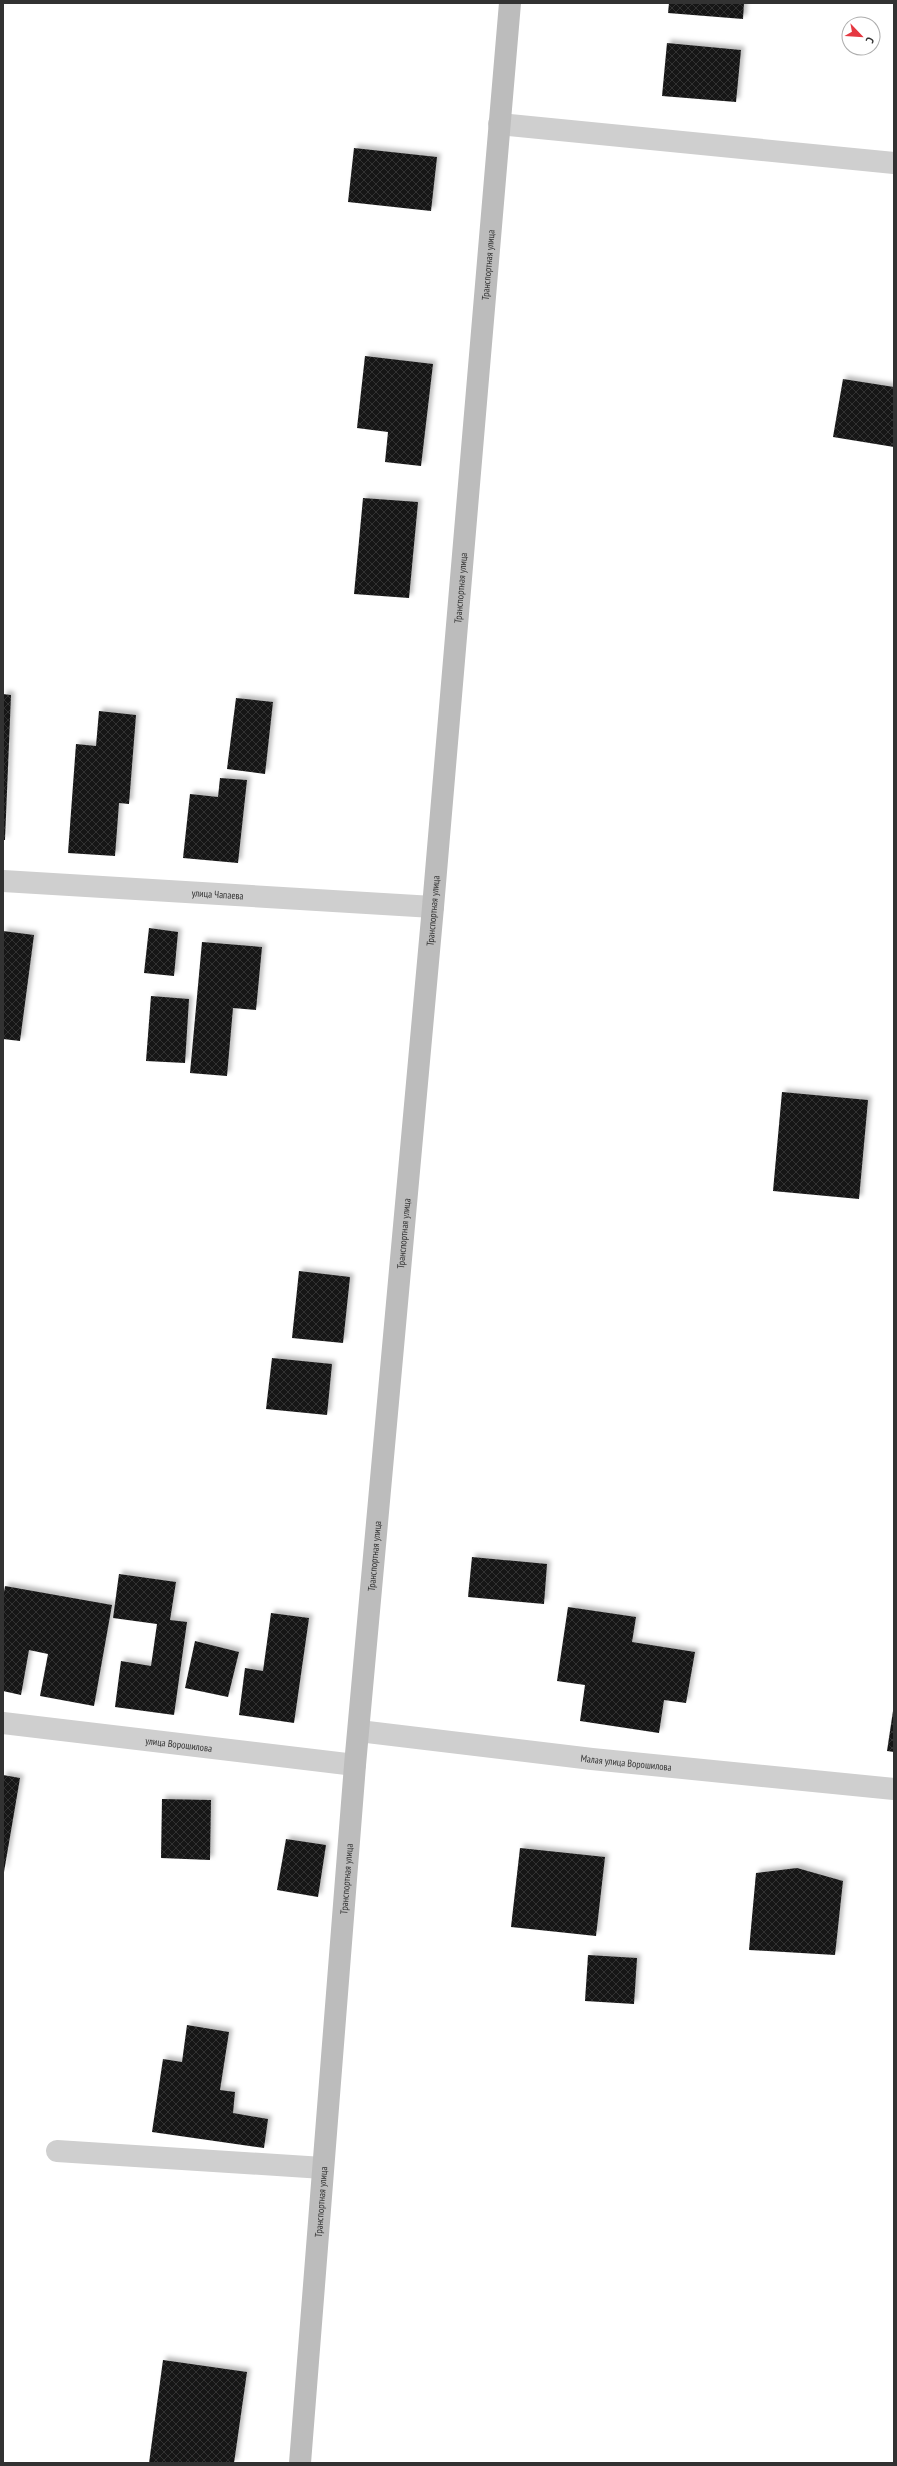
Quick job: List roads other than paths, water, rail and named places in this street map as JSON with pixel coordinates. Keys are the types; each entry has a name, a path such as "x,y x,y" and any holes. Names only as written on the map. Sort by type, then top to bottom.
{"street":[{"name":"Транспортная улица","path":"300,2463 355,1765 433,907 510,3"},
{"path":"499,124 894,163"},
{"name":"улица Чапаева","path":"3,881 433,907"},
{"name":"улица Ворошилова","path":"3,1723 355,1765"},
{"name":"Малая улица Ворошилова","path":"359,1731 592,1760 894,1789"},
{"path":"57,2151 323,2168"}]}
